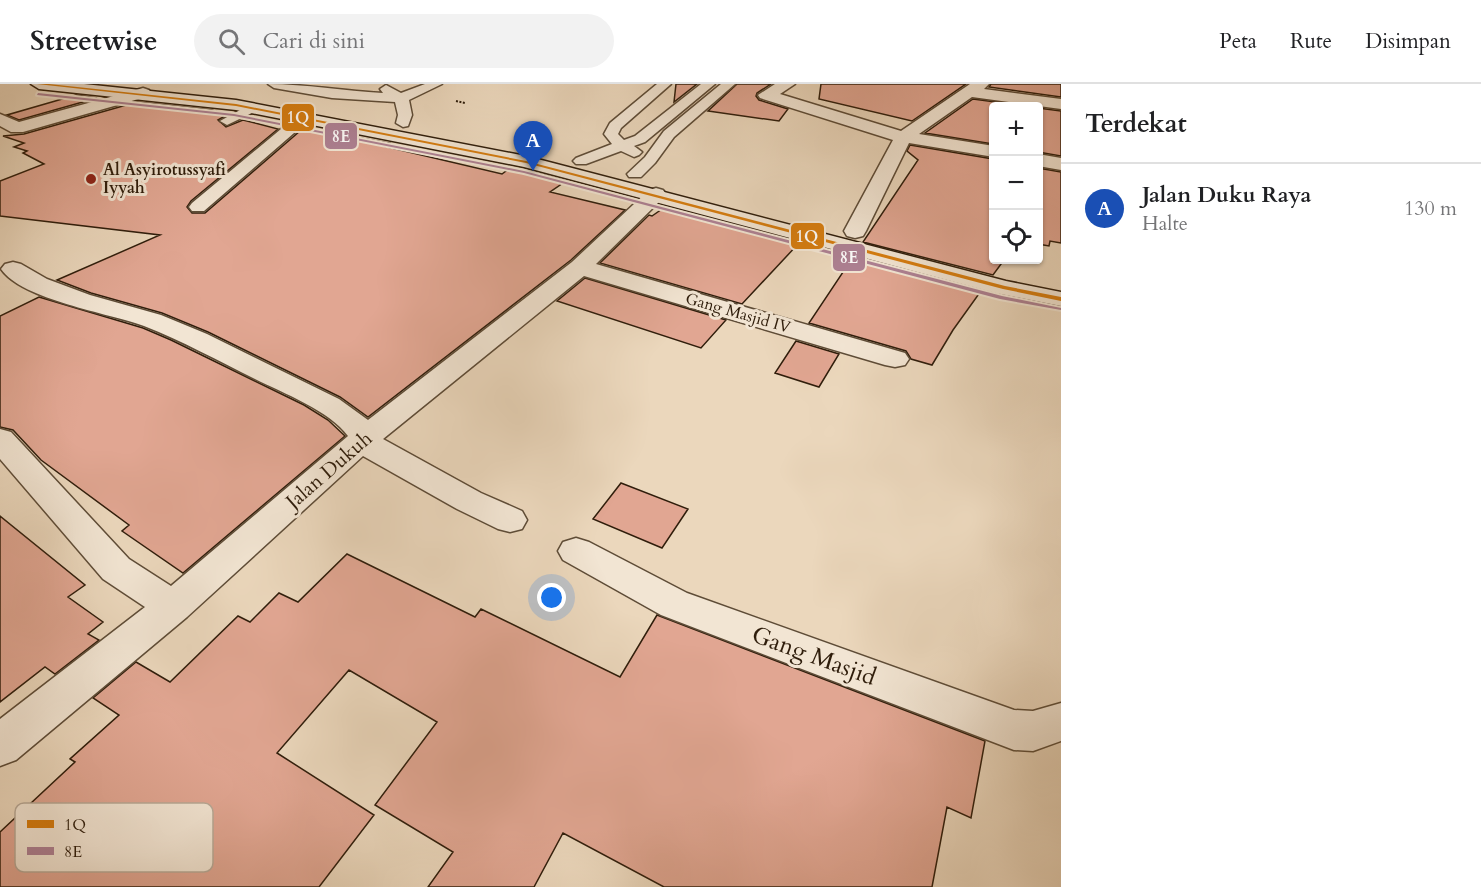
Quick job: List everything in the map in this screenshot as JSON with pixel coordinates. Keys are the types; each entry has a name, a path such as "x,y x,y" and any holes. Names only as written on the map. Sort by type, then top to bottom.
{"street":[{"path":"39,84 143,93 304,117 646,184 955,256"},
{"path":"191,84 242,107 403,123 581,161 646,184 1005,288 1061,298"},
{"path":"787,84 766,95 903,137 989,151"},
{"path":"855,231 903,137 974,88 1061,104"},
{"path":"0,119 9,130 143,93"},
{"path":"1043,161 1061,164"},
{"name":"Jalan Dukuh","path":"0,746 173,606 365,438 580,267 646,184"},
{"name":"Gang Masjid IV","path":"580,267 895,359"},
{"path":"14,269 38,284 81,300 152,320 198,340 329,405 356,425 374,448 469,501 510,520"},
{"path":"0,439 116,568 173,606"},
{"name":"Gang Masjid","path":"576,551 674,604 1014,730 1034,731 1061,722"}],"lane":[{"path":"274,84 332,94 401,98 436,84"},
{"path":"379,84 401,98 405,115 403,123"},
{"path":"650,160 621,146 611,134 615,126 664,84"},
{"path":"581,161 650,132 709,84"},
{"path":"646,184 650,160 669,134 729,84"},
{"path":"198,207 304,117"}],"building":[{"path":"676,84 697,84 674,102"},
{"path":"737,84 771,84 756,96 759,100 788,109 779,121 708,111"},
{"path":"821,84 966,84 912,121 819,99"},
{"path":"991,84 1061,84 1061,97 989,87"},
{"path":"76,95 97,98 19,120 7,115"},
{"path":"973,99 996,102 989,102 989,143 925,133"},
{"path":"137,102 212,110 227,115 218,120 226,127 243,120 278,129 191,201 187,207 192,213 205,213 300,131 313,132 316,130 389,143 383,146 502,174 510,168 545,175 566,181 550,192 625,210 571,260 368,417 340,397 208,332 162,313 91,293 57,280 160,235 0,216 0,181 44,164 23,153 27,151 14,147 24,143 3,136 24,134"},
{"path":"1043,109 1061,111 1061,156 1043,153"},
{"path":"910,145 989,158 989,264 1001,264 993,275 863,242 918,160 907,151"},
{"path":"1043,169 1061,172 1061,243 1050,241 1049,246 1043,245"},
{"path":"665,207 799,243 742,304 600,263 649,215 652,216"},
{"path":"853,257 981,291 953,330 932,365 911,359 906,351 809,323"},
{"path":"585,278 726,320 701,348 557,301"},
{"path":"39,297 143,328 171,340 304,405 328,420 345,436 183,573 122,531 129,525 41,460 13,430 0,427 0,316"},
{"path":"796,341 839,354 819,387 775,373"},
{"path":"621,483 688,509 662,548 593,519"},
{"path":"0,516 85,585 68,597 103,622 88,634 99,640 55,674 45,667 0,702"},
{"path":"347,554 475,617 481,609 620,677 657,615 985,741 971,818 947,807 932,887 664,887 563,833 534,887 428,887 453,852 375,805 437,722 349,670 277,753 374,815 319,887 0,887 0,832 15,818 15,872 213,872 213,803 31,803 75,762 70,759 119,715 93,698 136,662 170,682 238,616 250,622 279,593 298,602"}],"transit line":[{"name":"1Q","path":"39,84 236,105 526,162 1005,288 1061,299"},
{"name":"8E","path":"38,94 234,115 524,172 1002,298 1059,309"}],"place":[{"name":"Jalan Duku Raya","path":"533,171"},
{"name":"Al Asyirotussyafi Iyyah","path":"91,179"}]}
